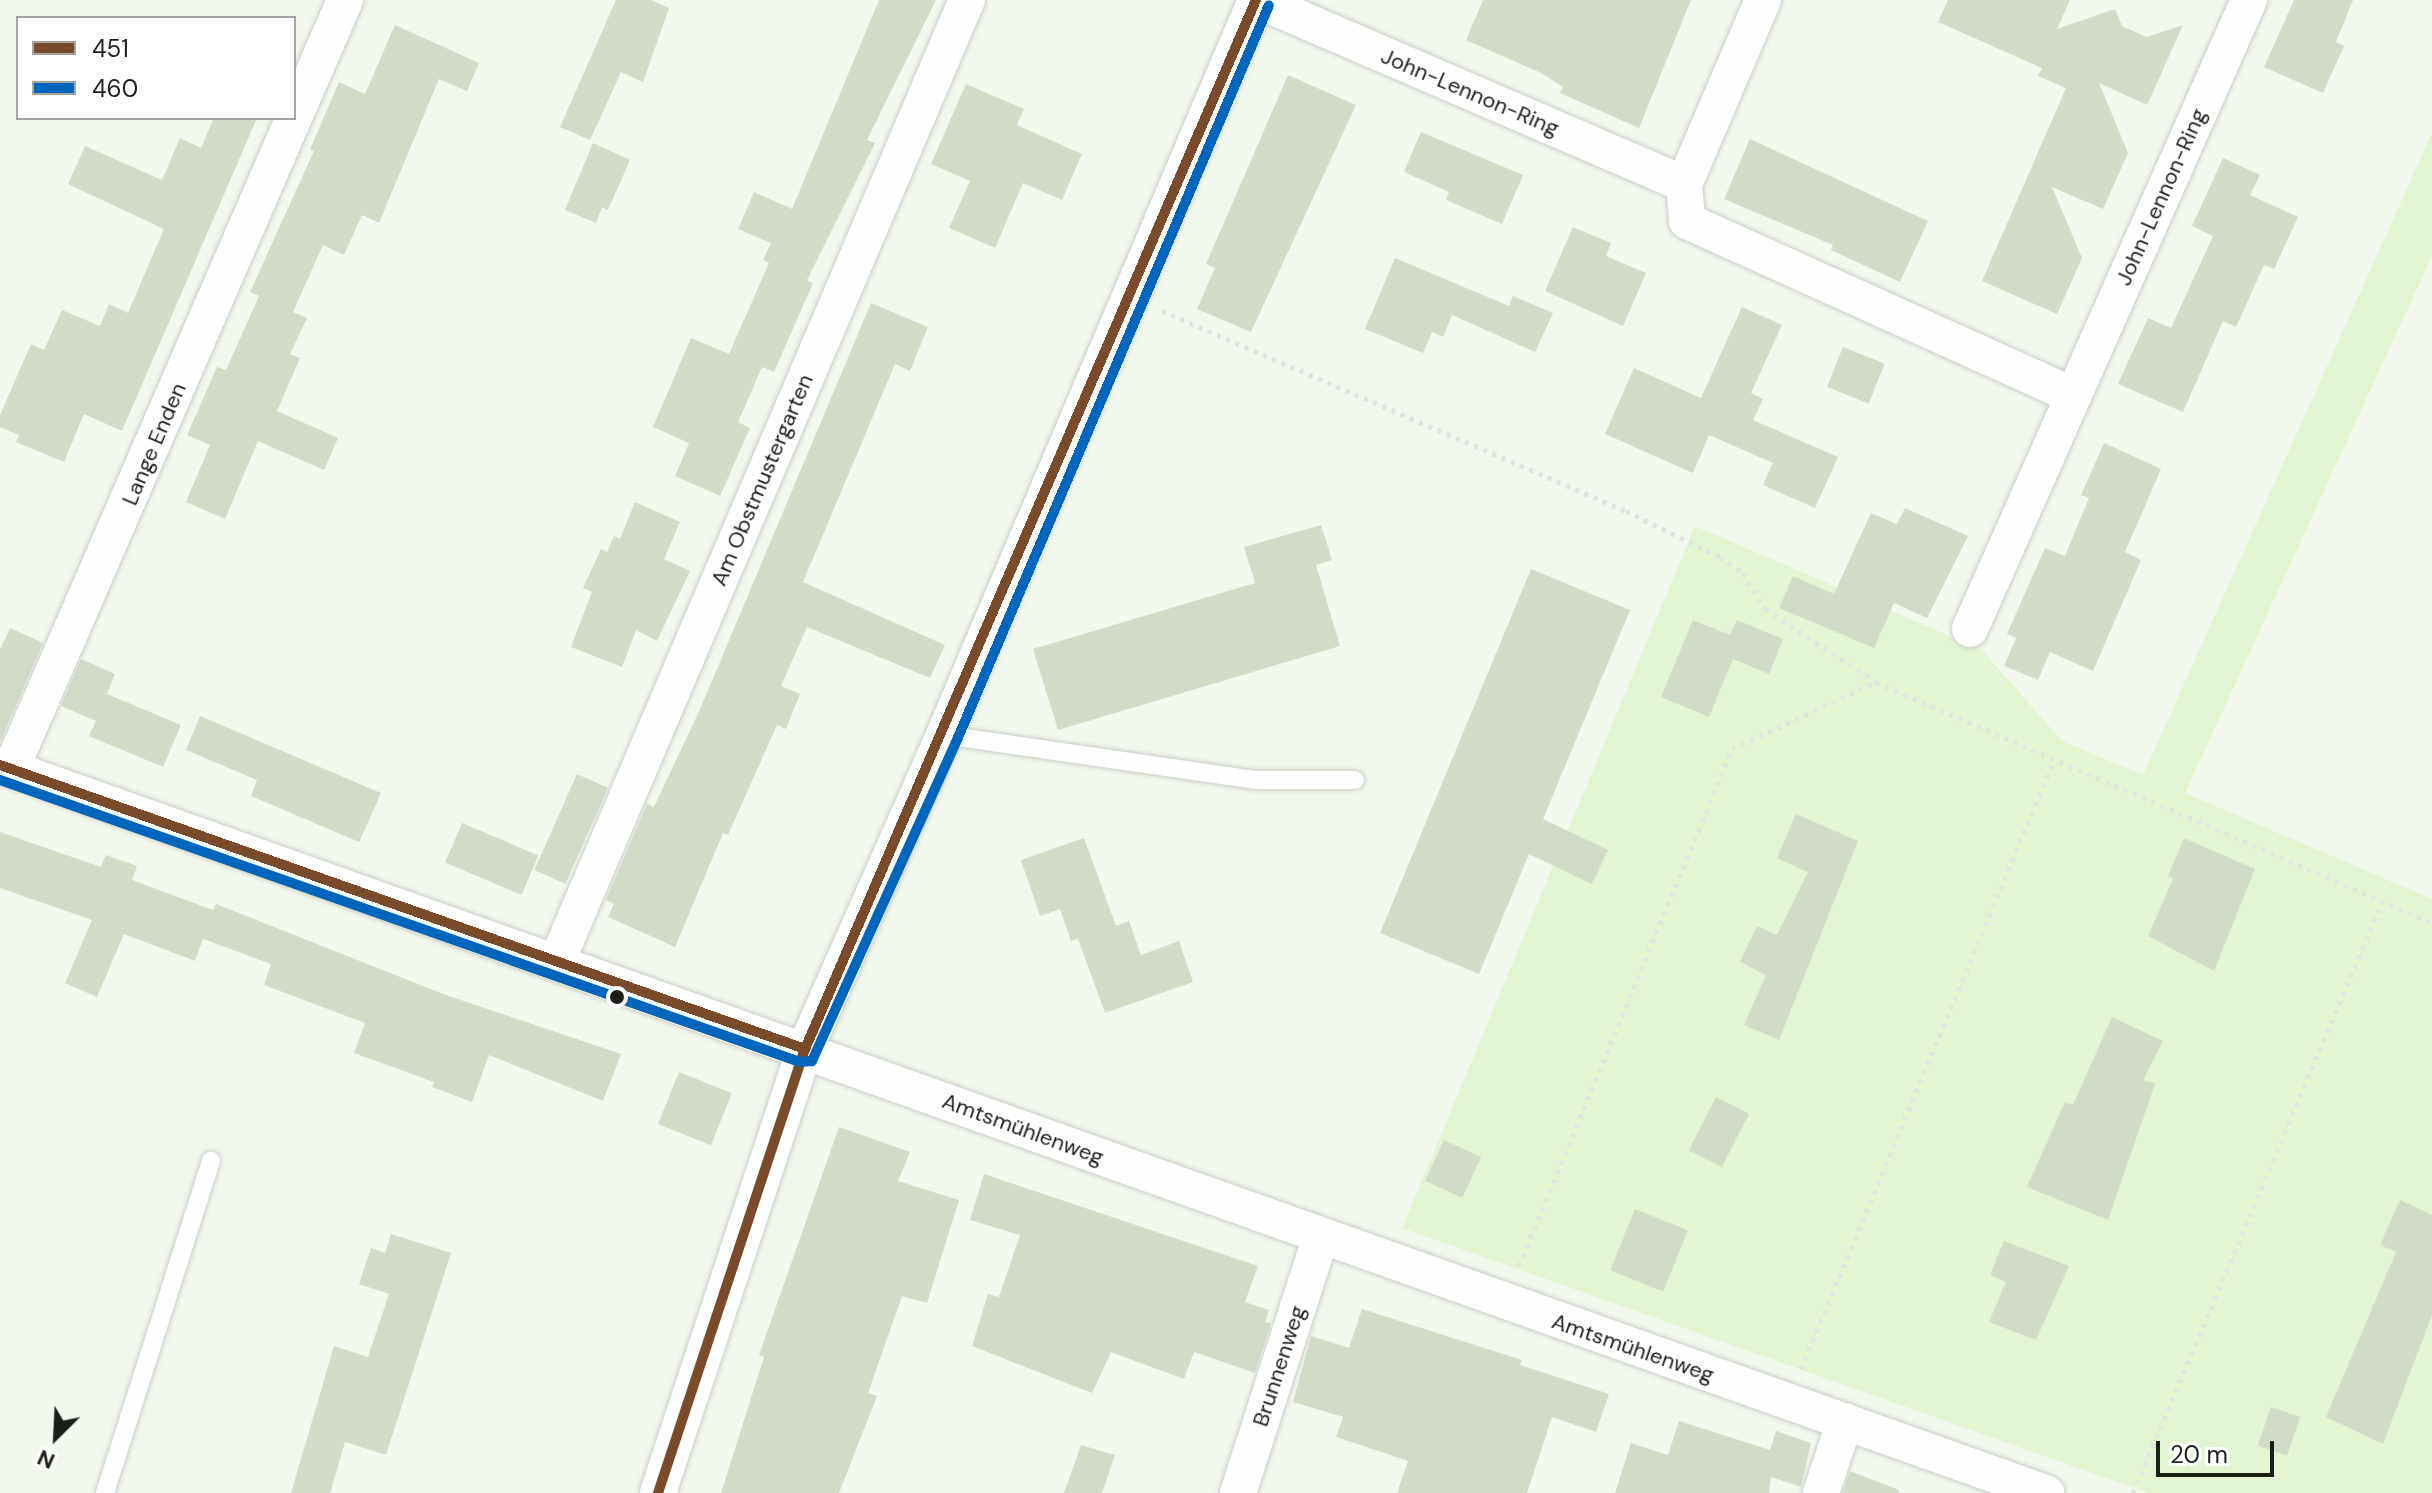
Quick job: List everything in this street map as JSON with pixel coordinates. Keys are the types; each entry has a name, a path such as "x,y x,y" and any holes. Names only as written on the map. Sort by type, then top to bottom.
{"street":[{"name":"Lange Enden","path":"296,111 345,0"},
{"name":"Am Obstmustergarten","path":"557,961 967,0"},
{"name":"John-Lennon-Ring","path":"1256,0 1684,184"},
{"path":"658,1493 805,1049 944,735 1256,0"},
{"path":"1763,0 1684,184 1687,221 2072,395"},
{"name":"John-Lennon-Ring","path":"1970,629 2249,0"},
{"name":"Lange Enden","path":"6,767 292,120"},
{"name":"Amtsmühlenweg","path":"6,767 805,1049 1320,1239 2046,1493"},
{"name":"Brunnenweg","path":"1238,1493 1320,1239"},
{"path":"1821,1493 1845,1421"}],"lane":[{"path":"944,735 1255,780 1355,780"},
{"path":"105,1493 211,1161"}],"path":[{"path":"1131,298 1626,511 1720,557 1743,573 1765,609 1876,682 2432,923"},
{"path":"1504,1303 1732,749 1876,682"},
{"path":"1788,1402 2054,760"},
{"path":"2133,1493 2382,902"}],"green space":[{"path":"2432,133 2432,256 2185,793 2432,899 2432,1493 2148,1493 1402,1228 1695,526 1982,650 2062,741 2143,775"}],"building":[{"path":"616,0 651,0 669,8 643,82 621,72 590,140 560,127"},
{"path":"879,0 936,0 867,140 875,143 807,280 813,283 774,372 762,367 738,422 750,428 720,496 675,476 689,443 653,427 691,338 729,354 769,263 763,260 771,243 738,229 754,192 792,209"},
{"path":"1483,0 1691,0 1639,128 1560,93 1563,87 1541,73 1466,40"},
{"path":"1948,0 2070,0 2057,29 2115,9 2122,26 2147,37 2183,25 2147,105 2099,83 2128,153 2103,209 2052,187 2082,258 2057,314 1982,281 2066,88 2038,76 2042,68 1938,22"},
{"path":"2294,0 2353,0 2336,42 2344,46 2323,93 2264,67"},
{"path":"395,25 479,63 467,91 439,79 379,223 362,215 344,255 323,245 293,312 307,318 290,354 300,358 277,411 338,438 324,470 258,441 225,519 186,502 210,445 187,435 217,367 226,370 259,296 250,292 314,151 310,149 339,82 365,94"},
{"path":"1288,75 1356,105 1251,332 1197,309 1215,268 1206,264"},
{"path":"966,84 1024,109 1017,125 1082,154 1062,200 1023,183 995,248 949,228 970,181 931,164"},
{"path":"213,120 256,120 122,431 84,414 64,462 16,442 19,435 0,427 0,415 31,344 44,350 62,310 100,326 109,304 128,313 164,229 68,184 85,146 162,180 180,138 201,148"},
{"path":"1421,132 1523,175 1502,224 1446,200 1449,192 1404,172"},
{"path":"1750,139 1928,221 1900,282 1831,250 1833,245 1724,199"},
{"path":"593,143 630,160 608,210 602,207 596,223 565,210"},
{"path":"2223,158 2260,175 2250,195 2298,217 2274,269 2264,265 2236,327 2223,321 2183,412 2118,384 2148,318 2171,328 2213,236 2192,226"},
{"path":"1573,227 1611,243 1606,256 1646,273 1623,326 1545,291"},
{"path":"1395,258 1509,306 1513,296 1553,313 1535,352 1452,315 1443,337 1432,332 1423,353 1365,329"},
{"path":"871,303 928,327 910,371 895,364 803,582 945,645 930,678 807,627 781,686 800,694 786,729 777,725 728,835 723,833 675,947 608,917 614,904 606,900 647,804 654,807 701,707"},
{"path":"1742,307 1782,325 1751,393 1763,399 1753,420 1838,457 1815,508 1763,485 1773,463 1709,435 1693,473 1605,434 1634,368 1701,398"},
{"path":"1843,347 1885,364 1869,404 1827,387"},
{"path":"2104,443 2161,469 2125,552 2141,560 2093,671 2050,652 2038,680 2004,666 2016,638 2007,634 2045,548 2065,556 2089,498 2081,495"},
{"path":"635,502 680,522 664,559 690,571 657,641 636,630 622,667 571,647 592,592 583,588 601,549 607,552 614,536 620,539"},
{"path":"1905,508 1968,536 1927,618 1894,603 1874,648 1779,608 1793,576 1834,594 1871,513 1897,524"},
{"path":"1321,525 1332,560 1316,565 1340,646 1058,730 1033,649 1255,583 1244,547"},
{"path":"1531,569 1630,610 1543,819 1608,850 1592,884 1529,854 1479,974 1380,933"},
{"path":"1693,620 1730,635 1737,620 1783,639 1769,674 1733,659 1709,717 1661,697"},
{"path":"10,628 43,643 0,742 0,650"},
{"path":"81,659 115,674 104,701 107,694 181,725 163,767 89,736 96,721 61,706"},
{"path":"200,716 381,793 359,842 251,796 257,780 186,750"},
{"path":"577,774 608,788 565,884 534,870"},
{"path":"1796,814 1858,841 1779,1040 1744,1025 1766,975 1740,962 1757,926 1777,935 1808,872 1777,858"},
{"path":"462,823 538,855 522,895 445,863"},
{"path":"0,832 101,867 106,855 137,866 132,880 213,910 216,904 443,994 621,1054 603,1101 489,1055 472,1102 432,1087 434,1082 354,1053 365,1023 264,985 271,964 203,939 195,961 124,934 97,997 65,983 92,920 0,888"},
{"path":"1084,838 1116,926 1129,921 1141,955 1179,941 1193,982 1105,1013 1078,939 1071,941 1060,909 1040,916 1021,860"},
{"path":"2184,838 2255,869 2214,971 2148,936 2173,879 2168,876"},
{"path":"2112,1017 2163,1041 2143,1080 2155,1084 2108,1220 2027,1187 2065,1102 2073,1105"},
{"path":"679,1072 732,1093 711,1145 658,1124"},
{"path":"1716,1097 1749,1114 1722,1167 1689,1150"},
{"path":"839,1127 910,1152 898,1181 959,1200 927,1303 902,1296 868,1393 877,1396 839,1493 721,1493 764,1357 759,1355"},
{"path":"1444,1140 1481,1157 1462,1198 1425,1181"},
{"path":"984,1174 1258,1266 1245,1302 1269,1310 1265,1322 1271,1323 1255,1373 1194,1352 1184,1379 1111,1352 1092,1393 972,1346 988,1294 999,1297 1020,1235 970,1220"},
{"path":"2400,1200 2432,1215 2432,1315 2383,1444 2326,1417 2396,1252 2380,1245"},
{"path":"1635,1209 1688,1230 1663,1292 1610,1270"},
{"path":"391,1234 451,1253 386,1455 345,1442 330,1493 291,1493 334,1346 368,1357 389,1294 359,1284 371,1248 385,1253"},
{"path":"2004,1241 2069,1266 2036,1340 1989,1322 2006,1282 1990,1275"},
{"path":"1362,1309 1522,1360 1520,1365 1609,1394 1596,1432 1552,1417 1527,1493 1397,1493 1408,1461 1336,1437 1343,1417 1293,1402 1311,1336 1349,1348"},
{"path":"2271,1407 2300,1417 2287,1456 2258,1446"},
{"path":"1679,1421 1770,1450 1776,1431 1811,1443 1801,1487 1771,1477 1769,1493 1615,1493 1631,1443 1668,1455"},
{"path":"1081,1445 1115,1455 1102,1493 1064,1493"},
{"path":"1850,1471 1899,1490 1899,1493 1843,1493"}],"transit line":[{"name":"451","path":"658,1493 805,1049 1256,0"},
{"name":"460","path":"0,780 800,1062 812,1061 957,740 1269,5"},
{"name":"451","path":"0,765 805,1049"}]}
